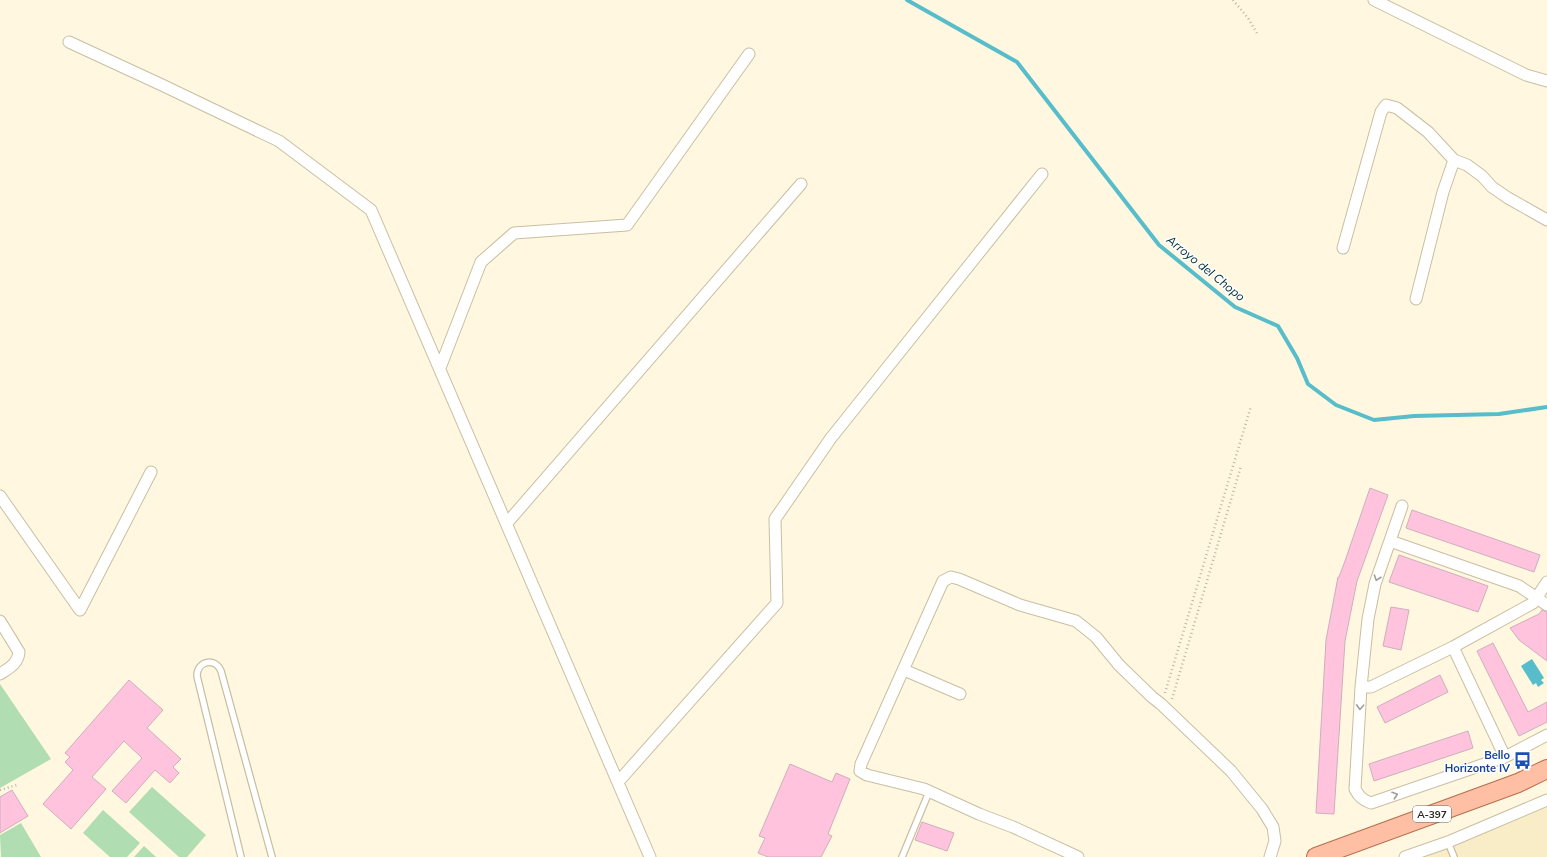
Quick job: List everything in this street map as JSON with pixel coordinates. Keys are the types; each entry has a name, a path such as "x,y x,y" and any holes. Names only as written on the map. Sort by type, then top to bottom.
{"main road":[{"name":"A-397","path":"1316,857 1518,783 1547,769"}],"street":[{"path":"1374,0 1526,75 1547,82"},
{"path":"69,42 279,141 371,210 650,857"},
{"path":"440,368 481,262 514,233 628,225 749,54"},
{"path":"1343,248 1381,112 1386,105 1397,108 1428,132 1454,160 1467,165 1482,176 1492,188 1547,220"},
{"path":"1416,298 1443,192 1454,160"},
{"path":"618,782 777,603 775,519 831,438 1042,174"},
{"path":"507,523 801,184"},
{"path":"0,496 80,610 151,472"},
{"path":"1402,506 1375,584 1365,646 1361,687 1355,790 1364,801 1371,803 1505,757 1547,735"},
{"path":"1390,542 1519,586 1547,605"},
{"path":"1078,857 1013,827 978,814 929,792 867,775 860,771 861,764 943,580 951,577 959,579 1020,605 1076,621 1096,637 1119,664 1152,697 1165,707 1232,770 1262,809 1273,827 1275,841 1270,857"},
{"path":"1361,687 1371,687 1453,647 1533,603 1547,582"},
{"path":"0,622 19,652 17,661 0,674"},
{"path":"1453,647 1505,757"},
{"path":"904,670 960,694"},
{"path":"1405,857 1448,842 1547,800"}],"lane":[{"path":"241,857 197,676 199,668 204,663 208,662 216,664 221,670 272,857"},
{"path":"902,857 929,792"},
{"path":"1448,842 1454,857"}],"path":[{"path":"1233,0 1248,18 1258,35"},
{"path":"1165,707 1251,406"},
{"path":"1165,707 1241,466"},
{"path":"0,790 17,785"}],"shaded area":[{"path":"1547,800 1547,857 1405,857"}],"green space":[{"path":"0,684 51,759 0,788"},
{"path":"152,787 206,835 187,857 179,857 129,812"},
{"path":"103,810 140,843 127,857 110,857 83,833"},
{"path":"21,823 41,857 1,857 0,835"},
{"path":"144,846 156,857 134,857"}],"water":[{"path":"1532,659 1544,678 1541,680 1544,683 1538,687 1536,683 1533,685 1521,666"}],"building":[{"path":"1370,488 1388,495 1357,581 1345,641 1334,814 1316,813 1326,640 1338,577"},
{"path":"1412,510 1540,555 1534,572 1406,528"},
{"path":"1399,555 1488,586 1478,612 1389,582"},
{"path":"1391,607 1409,610 1401,650 1383,646"},
{"path":"1542,610 1547,612 1547,661 1519,640 1510,628 1539,614"},
{"path":"1493,643 1528,712 1547,702 1547,722 1519,736 1477,651"},
{"path":"1440,675 1448,692 1385,723 1377,707"},
{"path":"129,680 163,710 147,728 181,759 173,767 179,773 170,783 155,770 126,803 112,791 142,758 124,741 92,777 106,789 71,829 43,804 73,770 65,762 70,757 65,753"},
{"path":"1468,731 1473,748 1374,781 1369,764"},
{"path":"790,764 832,782 836,773 850,779 828,834 832,836 821,857 768,857 758,853 765,838 759,836"},
{"path":"12,790 28,816 0,833 0,797"},
{"path":"922,822 954,833 947,851 915,840"}],"waterway":[{"name":"Arroyo del Chopo","path":"907,0 1017,62 1159,245 1235,307 1278,326 1297,358 1308,384 1336,405 1374,420 1414,416 1499,414 1547,407"}],"place":[{"name":"Bello Horizonte IV","path":"1523,761"}]}
